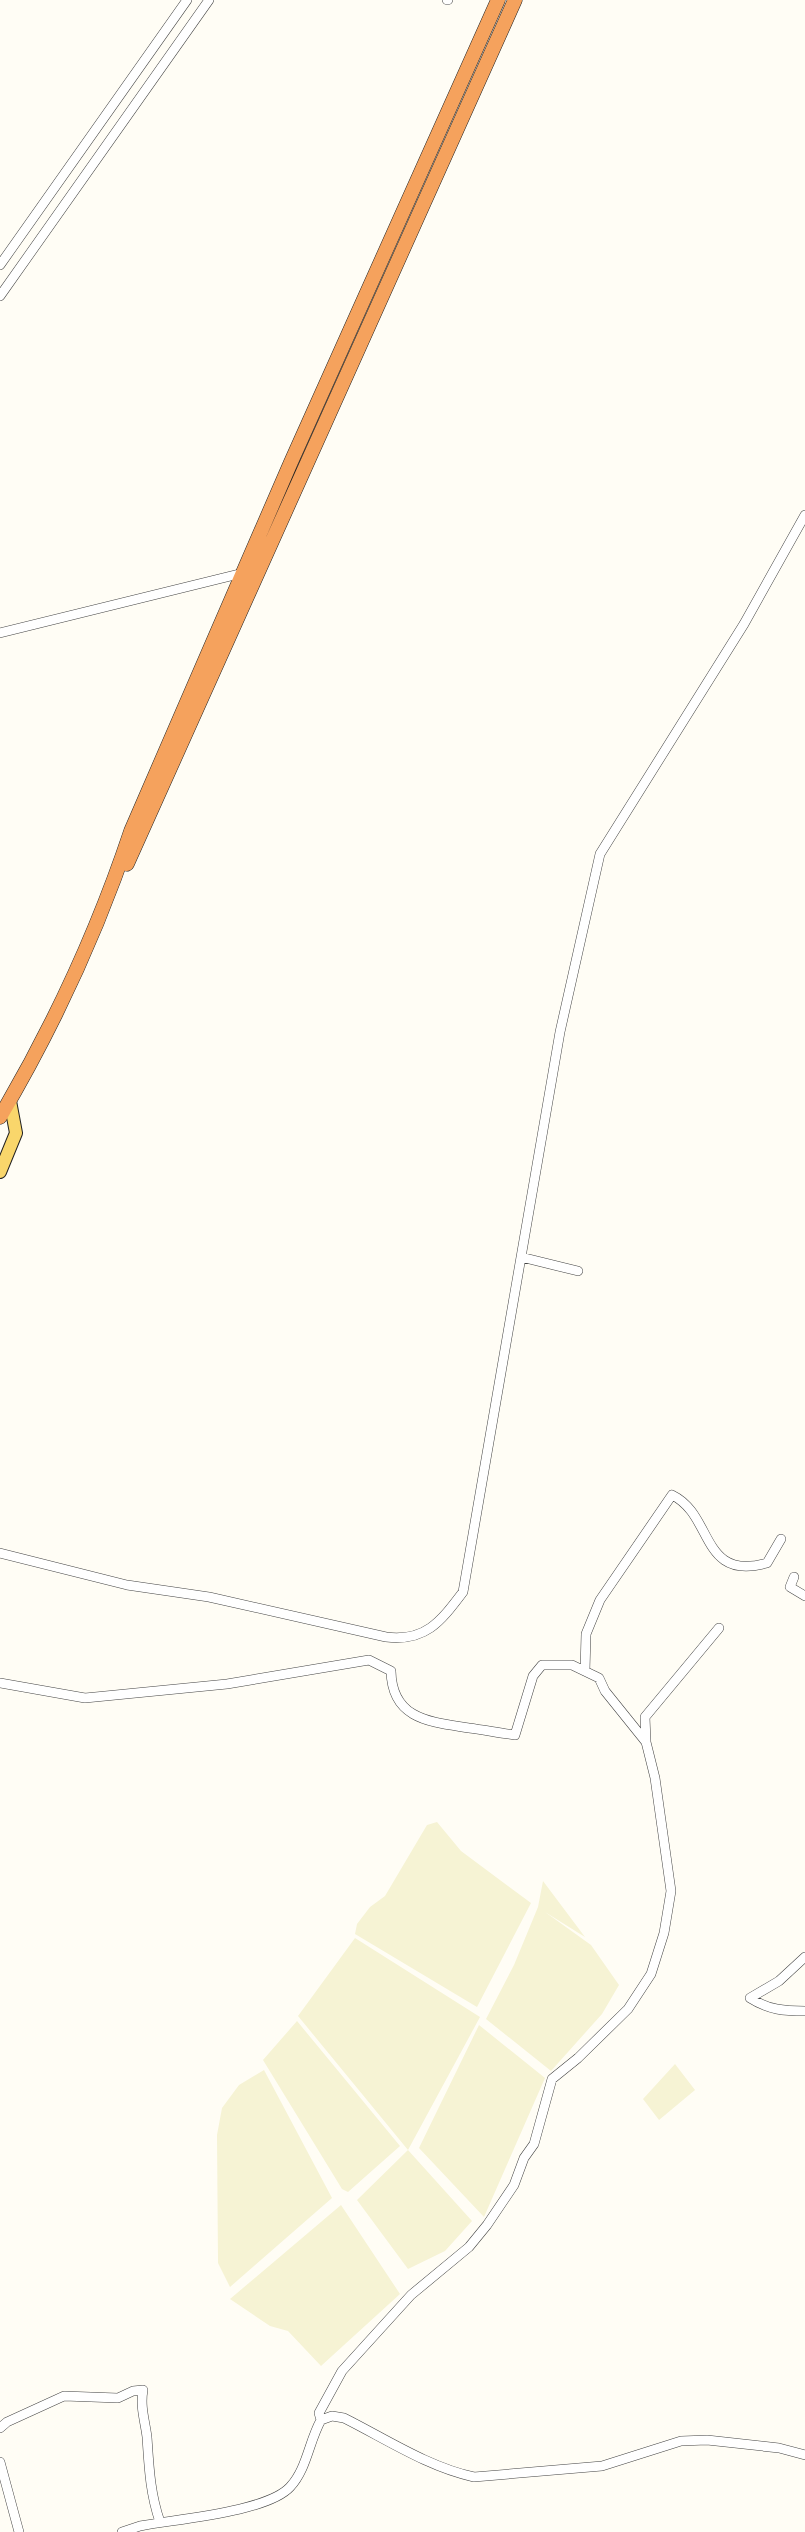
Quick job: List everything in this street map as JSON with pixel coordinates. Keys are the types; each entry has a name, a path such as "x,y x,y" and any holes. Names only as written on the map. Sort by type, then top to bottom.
{"highway":[{"path":"111,892 130,831 498,0"},
{"path":"0,1117 58,1005 111,892 142,836 514,0"}],"main road":[{"path":"0,1172 16,1133 10,1101"}],"street":[{"path":"0,265 187,0"},
{"path":"0,296 209,0"},
{"path":"0,1553 127,1585 209,1597 386,1637 407,1639 441,1622 463,1592 560,1032 600,854 744,624 805,515"},
{"path":"0,633 243,573"},
{"path":"521,1257 578,1271"},
{"path":"585,1671 586,1634 600,1600 672,1495 686,1502 715,1552 729,1563 747,1569 767,1563 781,1539"},
{"path":"794,1577 790,1587 805,1596"},
{"path":"122,2532 160,2522 257,2506 275,2499 290,2487 299,2474 321,2420 319,2413 342,2372 411,2295 469,2247 514,2185 524,2158 534,2144 552,2079 578,2058 628,2009 651,1974 664,1933 671,1891 655,1778 646,1742 645,1717 719,1628"},
{"path":"0,1683 85,1698 226,1684 369,1660 391,1671 391,1683 400,1703 416,1716 439,1725 515,1735 533,1676 542,1665 572,1665 598,1678 605,1691 646,1742"},
{"path":"805,1957 779,1981 750,1998 765,2007 782,2011 805,2011"},
{"path":"0,2428 7,2422 64,2396 118,2398 132,2391 143,2390 141,2404 147,2435 149,2477 160,2522"},
{"path":"321,2420 332,2415 344,2418 430,2462 454,2472 474,2476 602,2466 681,2442 717,2441 779,2448 805,2455"},
{"path":"0,2462 19,2532"},
{"path":"0,2510 11,2507"}],"shaded area":[{"path":"437,1822 461,1851 531,1903 477,2007 355,1934 357,1924 370,1907 385,1896 427,1825"},
{"path":"543,1881 585,1937 545,1912 591,1945 619,1985 602,2014 551,2071 486,2019 514,1965 538,1907"},
{"path":"355,1938 480,2017 408,2150 298,2016"},
{"path":"297,2021 400,2146 348,2192 342,2189 263,2060"},
{"path":"479,2025 545,2078 484,2217 419,2148"},
{"path":"675,2064 695,2090 659,2120 643,2099"},
{"path":"264,2070 332,2198 230,2287 218,2263 217,2135 222,2108 239,2085"},
{"path":"408,2150 472,2221 445,2251 408,2269 357,2200"},
{"path":"341,2205 400,2294 321,2366 288,2331 270,2326 230,2299"}]}
